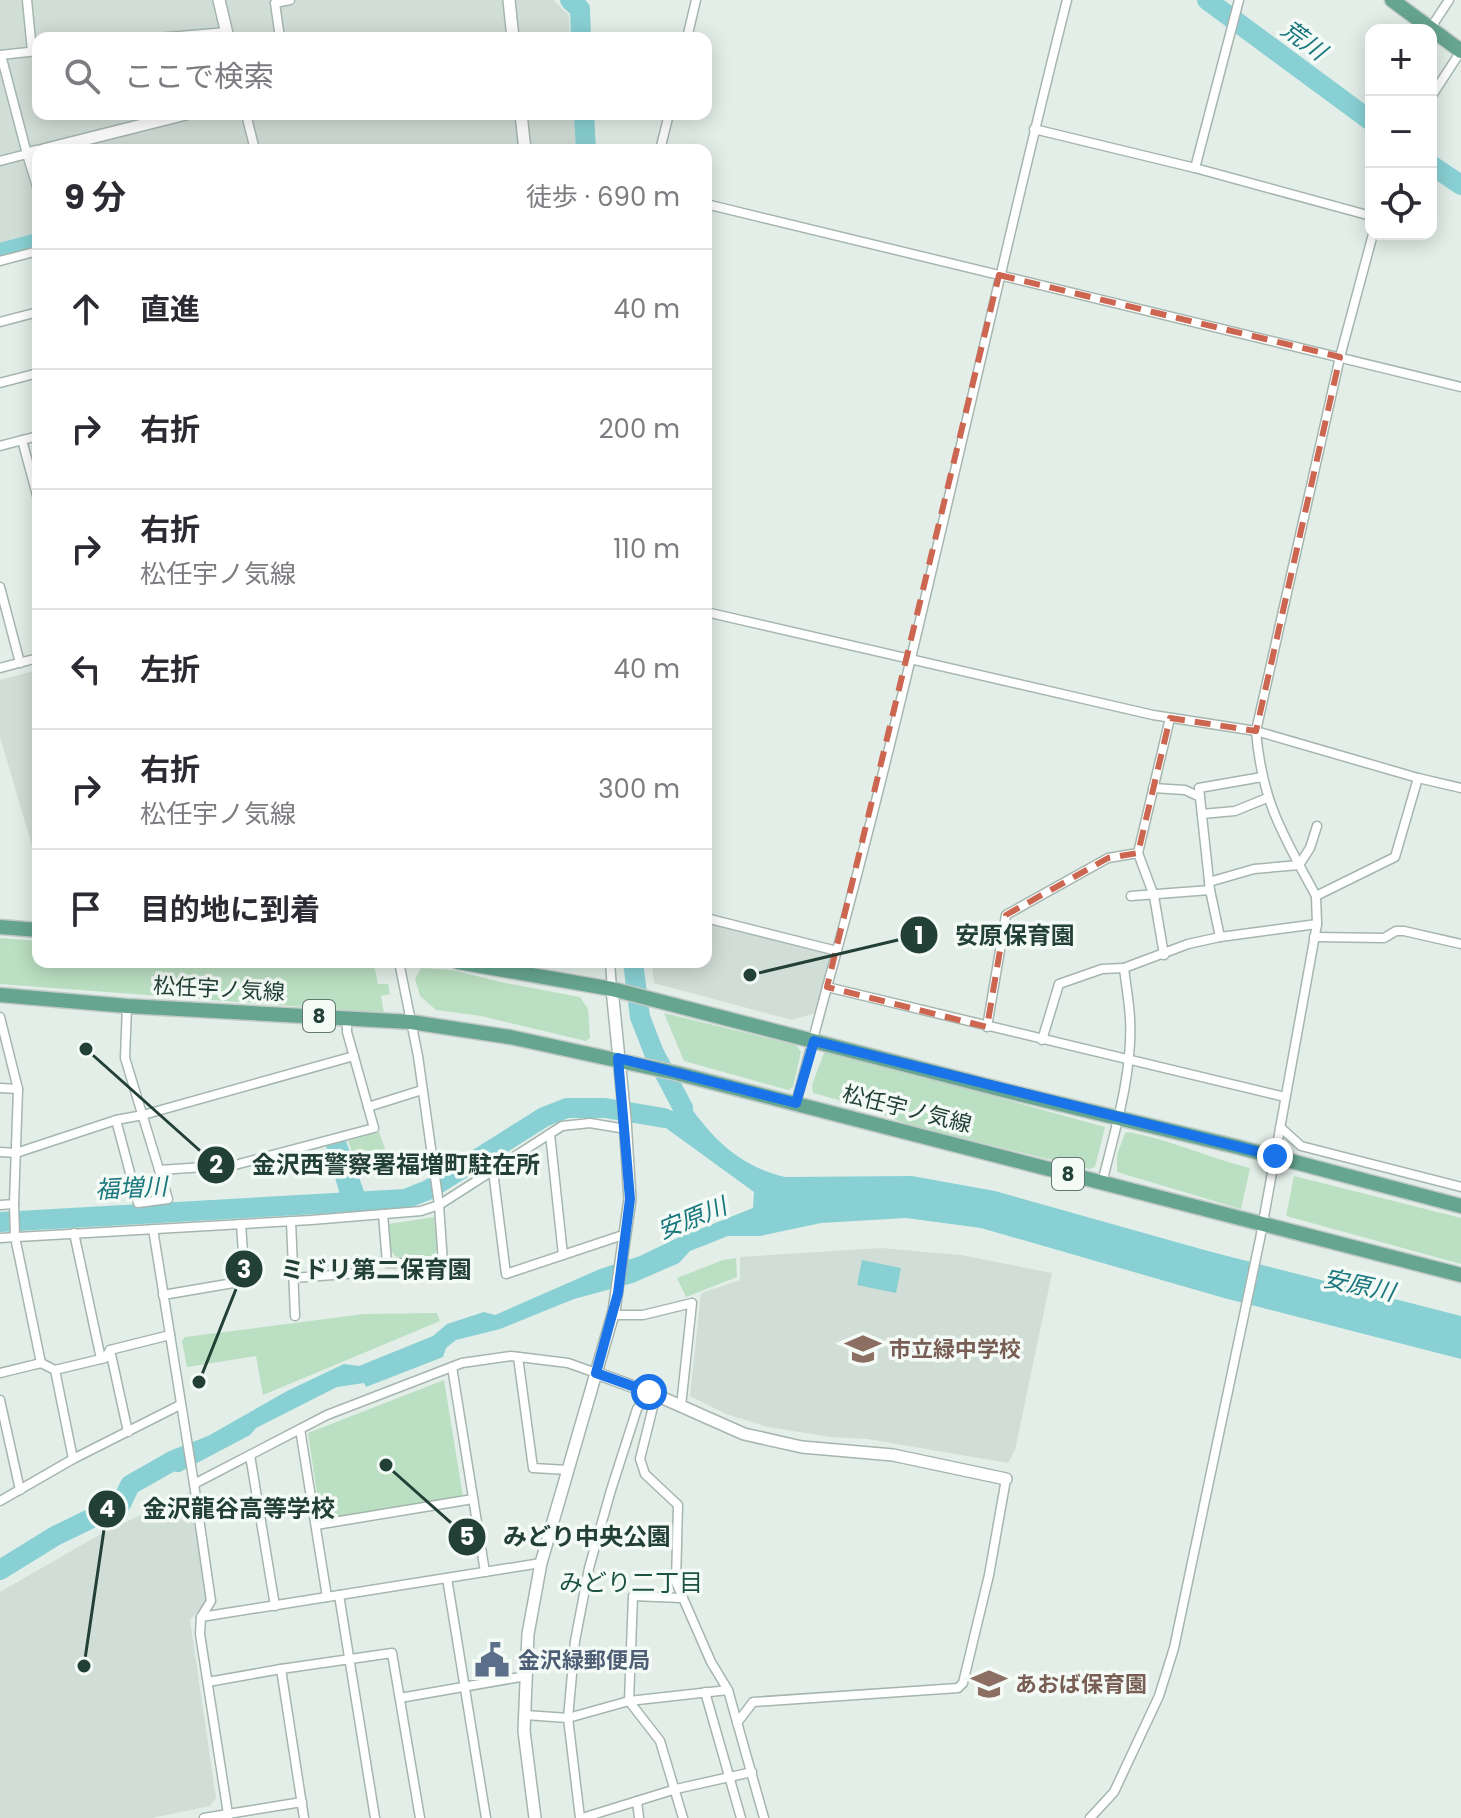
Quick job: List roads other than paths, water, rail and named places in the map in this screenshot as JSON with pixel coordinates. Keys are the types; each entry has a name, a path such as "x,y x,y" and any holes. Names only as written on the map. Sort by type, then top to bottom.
{"main road":[{"path":"1392,0 1423,24"},
{"path":"1437,34 1461,51"},
{"path":"0,927 32,930"},
{"name":"松任宇ノ気線","path":"492,968 612,989 1461,1206"},
{"name":"松任宇ノ気線","path":"0,995 127,1006 411,1022 510,1037 618,1058 796,1103 1102,1183 1261,1232 1461,1275"}],"street":[{"path":"27,0 32,32"},
{"path":"219,0 227,32"},
{"path":"279,32 275,3 290,0"},
{"path":"509,0 512,32"},
{"path":"688,32 696,0"},
{"path":"796,1103 910,660 999,275 1067,0"},
{"path":"1433,24 1449,0"},
{"path":"1195,168 1237,5"},
{"path":"32,51 1,55 33,144"},
{"path":"1432,96 1461,51"},
{"path":"68,144 162,120"},
{"path":"248,120 254,144"},
{"path":"522,120 524,144"},
{"path":"662,144 668,120"},
{"path":"1034,129 1195,168 1365,214"},
{"path":"0,161 32,153"},
{"path":"712,205 1461,387"},
{"path":"1090,1818 1114,1792 1159,1696 1174,1648 1261,1232 1317,924 1316,896 1267,798 1256,731 1340,357 1371,240"},
{"path":"0,261 32,253"},
{"path":"0,322 32,314"},
{"path":"0,383 32,375"},
{"path":"0,446 32,438"},
{"path":"22,440 32,477"},
{"path":"0,587 20,663"},
{"path":"712,613 1170,718 1256,731 1461,788"},
{"path":"0,668 32,660"},
{"path":"1164,955 1154,896 1138,853 1170,718"},
{"path":"1220,937 1210,886 1199,788 1262,777"},
{"path":"1316,896 1395,857 1418,778"},
{"path":"1153,788 1185,790 1200,797"},
{"path":"1202,814 1235,811 1267,798"},
{"path":"1299,865 1310,848 1317,826"},
{"path":"987,1027 1006,915 1108,858 1138,853"},
{"path":"1131,896 1154,896 1210,886 1254,869 1299,865"},
{"path":"712,920 837,951"},
{"path":"1042,1040 1059,984 1102,969 1124,968 1188,944 1317,924"},
{"path":"1314,937 1384,938 1396,931 1404,931 1461,944"},
{"path":"383,1214 387,1263 443,1263 438,1201 422,1090 400,968"},
{"path":"535,1818 524,1731 528,1634 541,1563 613,1315 630,1199 610,968"},
{"path":"1102,1183 1118,1118 1127,1061 1130,1020 1124,968"},
{"path":"827,987 1285,1097"},
{"path":"116,1120 138,1203 168,1199 125,1058 127,1006"},
{"path":"0,1017 18,1089 15,1233 41,1363"},
{"path":"159,1170 235,1165 374,1128 347,1032 347,1018"},
{"path":"0,1152 16,1153 116,1120 354,1056"},
{"path":"0,1088 18,1089"},
{"path":"368,1107 422,1090"},
{"path":"0,1238 15,1233 153,1229 421,1211 493,1171 562,1126 626,1124"},
{"path":"1280,1127 1301,1146 1461,1187"},
{"path":"550,1134 563,1255"},
{"path":"493,1171 506,1274 626,1234"},
{"path":"0,1205 14,1208"},
{"path":"291,1221 295,1316"},
{"path":"163,1295 245,1281 241,1224"},
{"path":"153,1229 211,1601 201,1617 200,1634 228,1816"},
{"path":"74,1233 101,1359"},
{"path":"293,1278 360,1273"},
{"path":"613,1315 643,1315 692,1303 681,1406"},
{"path":"0,1373 41,1363 55,1370 105,1358 110,1350 170,1335"},
{"path":"110,1350 128,1432"},
{"path":"518,1357 533,1468 568,1470"},
{"path":"193,1480 327,1415 462,1363 518,1357 568,1363 652,1394 744,1434 802,1447 893,1455 1006,1479 989,1575 963,1683 958,1688 753,1702 737,1723"},
{"path":"452,1367 485,1572"},
{"path":"55,1370 73,1459"},
{"path":"652,1394 640,1459 645,1474 678,1505 676,1582 711,1662 728,1690 764,1818"},
{"path":"652,1394 637,1409 589,1568 575,1641 568,1718 581,1818 676,1789 752,1772"},
{"path":"0,1400 20,1490"},
{"path":"0,1501 73,1459 180,1405"},
{"path":"300,1429 327,1597"},
{"path":"250,1455 275,1606"},
{"path":"316,1525 473,1499"},
{"path":"201,1617 541,1563"},
{"path":"447,1578 486,1818"},
{"path":"339,1595 375,1818"},
{"path":"681,1598 633,1596 629,1701 660,1741 683,1818"},
{"path":"208,1682 392,1653 420,1818"},
{"path":"281,1669 304,1818"},
{"path":"400,1698 526,1676"},
{"path":"525,1715 568,1718 629,1701 728,1690"},
{"path":"705,1692 741,1818"},
{"path":"637,1801 639,1818"},
{"path":"204,1818 302,1802"}],"water":[{"path":"672,1086 728,1149 760,1169 785,1177 912,1176 995,1191 1208,1251 1461,1316 1461,1359 1224,1298 981,1228 906,1218 821,1223 760,1236 728,1236 690,1251 679,1263 633,1283 574,1299 500,1329 456,1340 446,1348 443,1357 366,1387 364,1383 337,1387 175,1472 172,1450 208,1436 287,1391 344,1364 359,1366 433,1336 447,1324 484,1312 495,1315 753,1208 754,1192 648,1115 642,1117 639,1106 674,1111 677,1105 668,1092"},
{"path":"346,1141 365,1194 340,1195 326,1146"},
{"path":"862,1260 901,1268 896,1293 857,1285"}],"waterway":[{"path":"570,0 580,9 581,32"},
{"name":"荒川","path":"1207,0 1365,117"},
{"path":"584,120 586,144"},
{"name":"荒川","path":"1436,168 1461,185"},
{"path":"0,253 32,245"},
{"path":"634,968 640,1017 654,1053 683,1108"},
{"name":"福増川","path":"0,1222 405,1199 428,1190 544,1117 567,1108 605,1108 664,1118"},
{"name":"安原川","path":"0,1570 55,1536 121,1504 130,1485 174,1460 198,1451"}],"place":[{"name":"安原保育園","path":"750,975"},
{"name":"金沢西警察署福増町駐在所","path":"86,1049"},
{"name":"市立緑中学校","path":"863,1349"},
{"name":"ミドリ第二保育園","path":"199,1382"},
{"name":"みどり中央公園","path":"386,1465"},
{"name":"金沢緑郵便局","path":"492,1660"},
{"name":"金沢龍谷高等学校","path":"84,1666"},
{"name":"あおば保育園","path":"989,1684"}],"district":[{"name":"みどり二丁目","path":"631,1582"}]}
